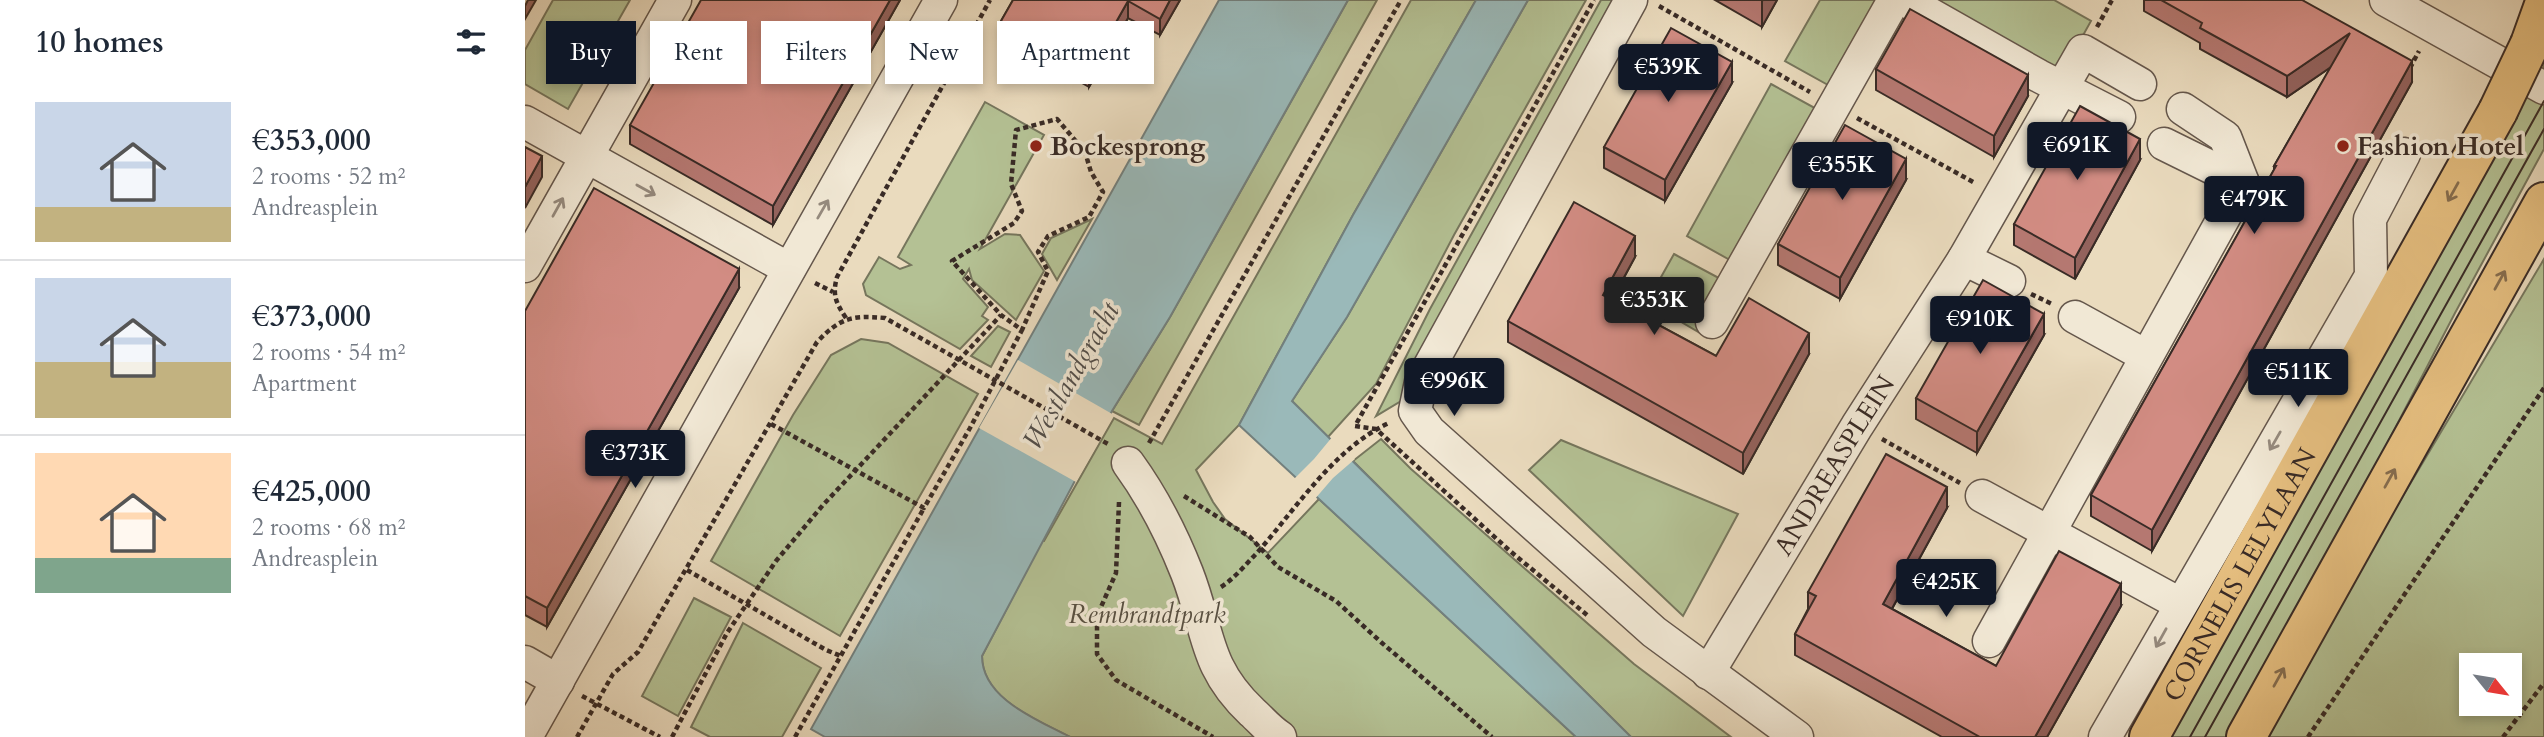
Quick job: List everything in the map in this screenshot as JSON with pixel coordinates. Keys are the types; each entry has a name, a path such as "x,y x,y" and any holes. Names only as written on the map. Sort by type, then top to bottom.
{"main road":[{"name":"CORNELIS LELYLAAN","path":"2149,737 2498,111 2530,44 2544,5"},
{"path":"2246,737 2544,201"}],"street":[{"path":"525,266 675,0"},
{"path":"526,737 941,0"},
{"path":"1631,0 1421,382 1415,411 1429,431 1654,632 1797,737"},
{"path":"1712,322 1894,0"},
{"path":"1905,0 2039,76 2119,117"},
{"path":"2386,0 2439,15 2544,88"},
{"name":"ANDREASPLEIN","path":"1708,673 1857,426 1964,259 2083,51 2140,85"},
{"path":"2183,109 2225,137 2243,183"},
{"path":"525,122 789,269"},
{"path":"2164,144 2243,183"},
{"path":"2105,737 2371,276 2370,219 2404,155"},
{"path":"1989,641 2243,183"},
{"path":"1964,259 2009,282"},
{"path":"2371,276 2392,268 2411,267"},
{"path":"2075,317 2146,356"},
{"path":"1128,463 1143,483 1187,572 1210,651 1222,678 1235,696 1280,737"},
{"path":"1982,496 2180,604"},
{"path":"525,662 558,681"}],"path":[{"path":"846,318 837,305 833,292 837,277 990,0"},
{"path":"1213,737 1115,680 1097,654 1097,617 1116,573 1119,500 1128,463 1153,440 1401,0"},
{"path":"1593,620 1510,551 1375,429 1355,426 1594,0"},
{"path":"796,737 1022,330 1048,271 1038,252 1048,236 1089,217 1103,192 1091,172 1085,152 1057,119 1016,130 1011,184 1022,211 1014,223 952,261 1001,315 1022,330"},
{"path":"2009,282 2075,317"},
{"path":"672,737 727,633 776,561 823,505 1001,315"},
{"path":"577,737 613,674 638,652 817,342 830,328 846,318 885,318 1101,440"},
{"path":"2308,737 2544,388"},
{"path":"771,423 924,508"},
{"path":"1195,599 1231,581 1326,471 1366,436"},
{"path":"1911,454 1982,496"},
{"path":"1174,490 1249,537 1278,567 1336,601 1492,737"},
{"path":"687,570 841,656"},
{"path":"2503,737 2544,683"},
{"path":"595,704 660,737"}],"green space":[{"path":"553,0 630,0 618,21 546,21 546,84 582,84 568,109 525,84 525,50"},
{"path":"1348,0 1377,0 1139,425 1112,411 1170,317"},
{"name":"Rembrandtpark","path":"1411,0 1476,0 1353,215 1239,425 1196,470 1225,519 1268,553 1319,499 1576,737 1070,737 1028,716 1001,696 984,671 982,656 1042,541 1114,418 1162,444"},
{"path":"1528,0 1586,0 1454,235 1376,384 1328,437 1292,401 1347,317"},
{"path":"1601,0 1621,0 1401,401 1376,416 1430,309"},
{"path":"1820,0 1887,0 1837,90 1785,61"},
{"path":"1925,0 2054,0 2091,21 2061,75"},
{"path":"2544,58 2544,149 2314,584 2229,737 2171,737 2516,117"},
{"path":"1771,84 1822,112 1737,264 1687,236"},
{"path":"985,102 1044,135 980,249 1005,234 1020,235 1044,271 1016,320 972,280 969,269 963,279 988,307 982,316 988,320 960,349 866,295 863,284 879,257 900,269 911,265 898,257"},
{"path":"1092,219 1057,280 1042,254 1051,238"},
{"path":"1674,254 1730,284 1702,334 1647,302"},
{"path":"2544,259 2544,737 2263,737 2357,573"},
{"path":"998,326 1010,332 991,367 971,356"},
{"path":"861,339 888,343 978,394 840,636 711,561 793,415 831,355"},
{"path":"1381,439 1411,469 1634,664 1731,737 1631,737 1353,461"},
{"path":"1561,440 1738,514 1683,616 1529,470"},
{"path":"694,598 731,617 678,716 642,696"},
{"path":"743,623 821,668 782,737 710,737 691,727"}],"water":[{"name":"Westlandgracht","path":"1219,0 1348,0 1170,317 1112,411 982,656 984,671 1001,696 1028,715 1070,737 825,737 811,729"},
{"path":"1476,0 1528,0 1347,317 1292,401 1631,737 1576,737 1239,425 1353,215"}],"pier":[{"path":"1018,360 1114,415 1076,482 979,428"},
{"path":"1333,436 1355,459 1333,478 1314,500 1293,480"}],"building":[{"path":"701,0 890,0 871,33 871,21 761,21 761,84 842,84 773,206 630,125 653,84 747,84 747,21 689,21"},
{"path":"1013,0 1170,0 1160,19 1128,1 1117,21 1001,21"},
{"path":"2161,0 2302,0 2412,61 2152,530 2091,495 2350,33 2287,76 2200,28 2202,23"},
{"path":"1910,9 2028,75 1994,136 1876,69"},
{"path":"1671,28 1732,62 1665,180 1604,147"},
{"path":"2080,106 2140,139 2075,258 2014,224"},
{"path":"1845,125 1906,159 1840,278 1778,244"},
{"path":"525,147 542,156 525,187"},
{"path":"594,188 739,269 547,608 525,596 525,311"},
{"path":"1574,202 1635,236 1603,295 1716,356 1749,298 1809,333 1743,453 1508,321"},
{"path":"1983,280 2044,314 1977,432 1916,398"},
{"path":"1886,454 1947,487 1883,604 1996,666 2059,551 2121,584 2035,737 1980,737 1795,634 1816,596 1808,592"}],"tram line":[{"path":"2190,737 2544,101"},
{"path":"2205,737 2544,129"}],"place":[{"name":"Bockesprong","path":"1036,146"},
{"name":"Fashion Hotel","path":"2343,146"}]}
